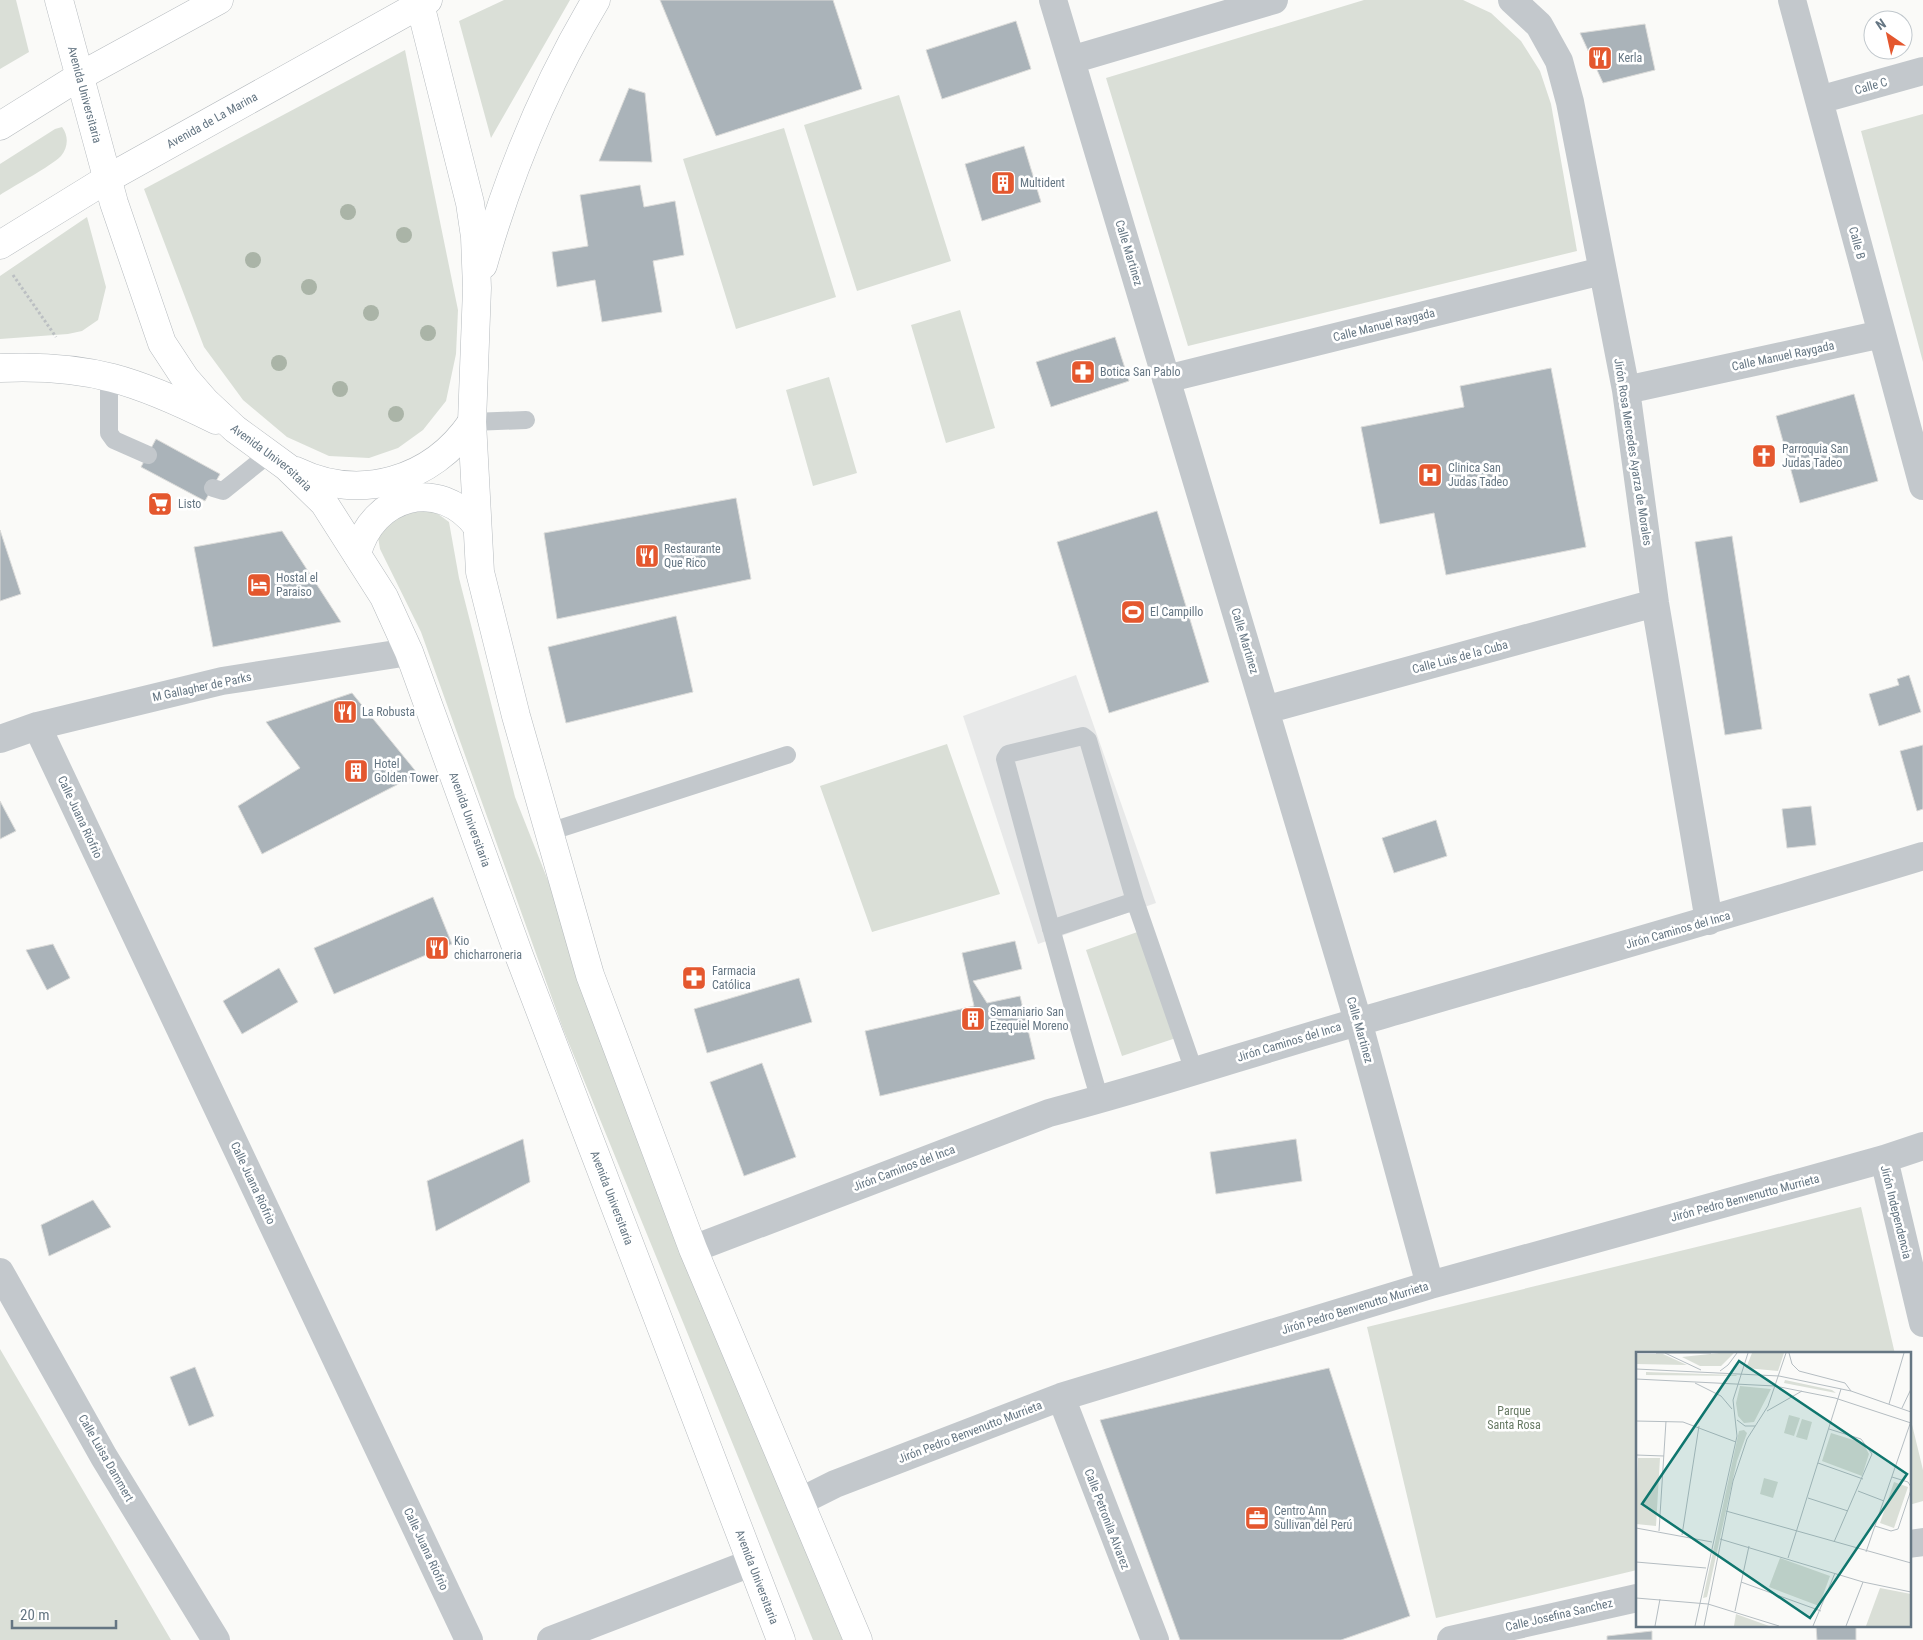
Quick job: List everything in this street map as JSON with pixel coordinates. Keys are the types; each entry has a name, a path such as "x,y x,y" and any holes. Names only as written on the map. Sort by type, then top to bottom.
{"main road":[{"name":"Avenida Universitaria","path":"59,0 107,178 162,343 185,378 205,401 235,429 278,461 324,503 384,597 409,652 520,958 782,1640"},
{"path":"0,126 80,76 219,0"},
{"path":"477,288 492,231 521,154 560,68 596,0"},
{"path":"422,1 470,203 475,237 477,288 472,422 480,572 516,716 590,975 693,1250 858,1640"},
{"name":"Avenida de La Marina","path":"0,245 107,178 422,1"},
{"path":"0,368 64,369 108,376 155,391 235,429"},
{"path":"278,461 308,477 340,485 362,486 394,481 415,473 443,455 459,440 472,422"},
{"path":"357,554 365,531 376,517 390,506 407,499 424,497 450,503 466,512 477,526"}],"street":[{"name":"Calle Martinez","path":"1053,0 1358,1022 1430,1285"},
{"path":"1071,60 1274,0"},
{"name":"Jirón Rosa Mercedes Ayarza de Morales","path":"1512,0 1539,25 1559,61 1570,102 1626,390 1656,603 1709,921"},
{"name":"Calle B","path":"1792,0 1923,486"},
{"name":"Calle C","path":"1819,100 1923,71"},
{"name":"Calle Manuel Raygada","path":"1166,379 1602,271"},
{"name":"Calle Manuel Raygada","path":"1626,390 1882,334"},
{"name":"Calle Luis de la Cuba","path":"1265,710 1656,603"},
{"name":"M Gallagher de Parks","path":"0,739 37,726 222,681 409,652"},
{"name":"Calle Juana Riofrio","path":"37,726 468,1640"},
{"name":"Jirón Caminos del Inca","path":"693,1250 1049,1112 1100,1100 1923,856"},
{"name":"Jirón Pedro Benvenutto Murrieta","path":"799,1502 835,1484 1061,1397 1430,1285 1884,1159 1923,1146"},
{"name":"Jirón Independencia","path":"1884,1159 1923,1323"},
{"name":"Calle Luisa Dammert","path":"0,1272 104,1457 216,1640"},
{"name":"Calle Petronila Alvarez","path":"1061,1397 1155,1640"},
{"path":"1910,1544 1923,1542"},
{"path":"551,1640 751,1563"},
{"name":"Calle Josefina Sanchez","path":"1451,1640 1636,1598"}],"lane":[{"path":"108,376 109,433 114,440 148,455"},
{"path":"472,422 526,420"},
{"path":"212,488 224,491 278,461"},
{"path":"1100,1100 1005,759 1008,754 1083,736 1088,740 1135,901 1194,1071"},
{"path":"550,832 787,755"},
{"path":"1051,929 1135,901"}],"path":[{"path":"9,270 64,348 64,369"}],"shaded area":[{"path":"1076,675 1156,903 1038,944 963,716"}],"green space":[{"path":"0,0 16,0 29,52 0,69"},
{"path":"504,0 570,0 491,138 459,21"},
{"path":"1364,0 1463,0 1491,13 1521,41 1540,71 1551,104 1577,251 1188,346 1106,78"},
{"path":"405,50 458,310 456,354 446,401 423,430 398,448 369,458 329,456 287,437 243,400 204,347 144,189"},
{"path":"899,95 951,261 857,291 804,125"},
{"path":"1923,114 1923,362 1861,131"},
{"path":"62,127 66,134 67,142 61,156 41,171 0,195 0,164 55,129"},
{"path":"784,128 836,297 736,329 683,159"},
{"path":"87,217 106,287 98,320 82,331 68,334 0,339 0,276"},
{"path":"960,310 995,428 946,443 911,325"},
{"path":"829,377 857,473 813,486 786,390"},
{"path":"412,511 434,511 449,522 459,578 515,797 848,1640 813,1640 563,1029 421,632 380,549 378,537 388,523"},
{"path":"947,744 1000,894 872,932 820,786"},
{"path":"1146,929 1182,1036 1122,1056 1086,950"},
{"name":"Parque Santa Rosa","path":"1861,1207 1895,1352 1636,1352 1636,1570 1436,1618 1367,1327"},
{"path":"0,1349 171,1640 0,1640"},
{"path":"1910,1416 1923,1470 1923,1501 1910,1505"}],"building":[{"path":"660,0 833,0 862,89 716,136"},
{"path":"1016,21 1031,69 942,99 926,50"},
{"path":"1645,24 1655,70 1603,83 1580,33"},
{"path":"629,88 645,93 652,162 599,161"},
{"name":"Multident","path":"1024,146 1041,202 982,221 965,164"},
{"path":"640,185 644,207 675,201 684,255 653,261 662,312 602,322 595,280 557,287 552,252 588,246 580,195"},
{"name":"Botica San Pablo","path":"1115,337 1129,381 1051,407 1036,362"},
{"path":"1551,368 1586,547 1446,575 1434,513 1380,524 1361,427 1464,407 1460,386"},
{"path":"1854,394 1878,481 1800,503 1776,416"},
{"path":"156,439 220,474 205,501 141,467"},
{"name":"Restaurante Que Rico","path":"736,498 751,579 557,619 544,533"},
{"name":"El Campillo","path":"1157,511 1209,682 1109,713 1057,542"},
{"path":"0,530 21,594 0,601"},
{"name":"Hostal el Paraiso","path":"282,531 341,622 213,647 194,547"},
{"path":"1732,536 1762,729 1725,735 1695,542"},
{"path":"676,616 693,692 566,723 548,647"},
{"path":"1909,675 1921,712 1879,726 1869,694 1899,685 1897,679"},
{"name":"Hotel Golden Tower","path":"352,693 418,774 262,854 238,806 300,768 266,722"},
{"path":"1923,745 1923,809 1917,811 1900,751"},
{"path":"0,801 16,831 0,839"},
{"path":"1811,806 1816,845 1787,848 1782,809"},
{"path":"1436,820 1447,856 1394,873 1382,838"},
{"path":"433,897 452,944 334,994 314,948"},
{"name":"Semaniario San Ezequiel Moreno","path":"1015,941 1022,969 973,981 987,1003 1020,996 1035,1059 880,1096 865,1031 974,1006 962,953"},
{"path":"53,944 70,978 47,990 26,950"},
{"path":"279,968 298,1002 242,1034 223,1001"},
{"path":"799,978 812,1022 707,1053 694,1009"},
{"path":"762,1063 796,1157 744,1176 710,1082"},
{"path":"523,1139 530,1182 436,1231 427,1181"},
{"path":"1296,1139 1302,1181 1216,1194 1210,1152"},
{"path":"93,1200 111,1227 49,1256 41,1225"},
{"path":"195,1367 214,1416 189,1426 170,1377"},
{"name":"Centro Ann Sullivan del Perú","path":"1329,1368 1410,1616 1341,1640 1180,1640 1100,1420"},
{"path":"1816,1628 1856,1628 1856,1640 1817,1640"},
{"path":"1652,1631 1652,1640 1607,1640 1607,1636"}],"place":[{"name":"Kerla","path":"1600,58"},
{"name":"Multident","path":"1003,183"},
{"name":"Botica San Pablo","path":"1083,372"},
{"name":"Parroquia San Judas Tadeo","path":"1764,456"},
{"name":"Clinica San Judas Tadeo","path":"1430,475"},
{"name":"Listo","path":"160,504"},
{"name":"Restaurante Que Rico","path":"647,556"},
{"name":"Hostal el Paraiso","path":"259,585"},
{"name":"El Campillo","path":"1133,612"},
{"name":"La Robusta","path":"345,712"},
{"name":"Hotel Golden Tower","path":"356,771"},
{"name":"Kio chicharroneria","path":"437,948"},
{"name":"Farmacia Católica","path":"694,978"},
{"name":"Semaniario San Ezequiel Moreno","path":"973,1019"},
{"name":"Centro Ann Sullivan del Perú","path":"1257,1518"}]}
